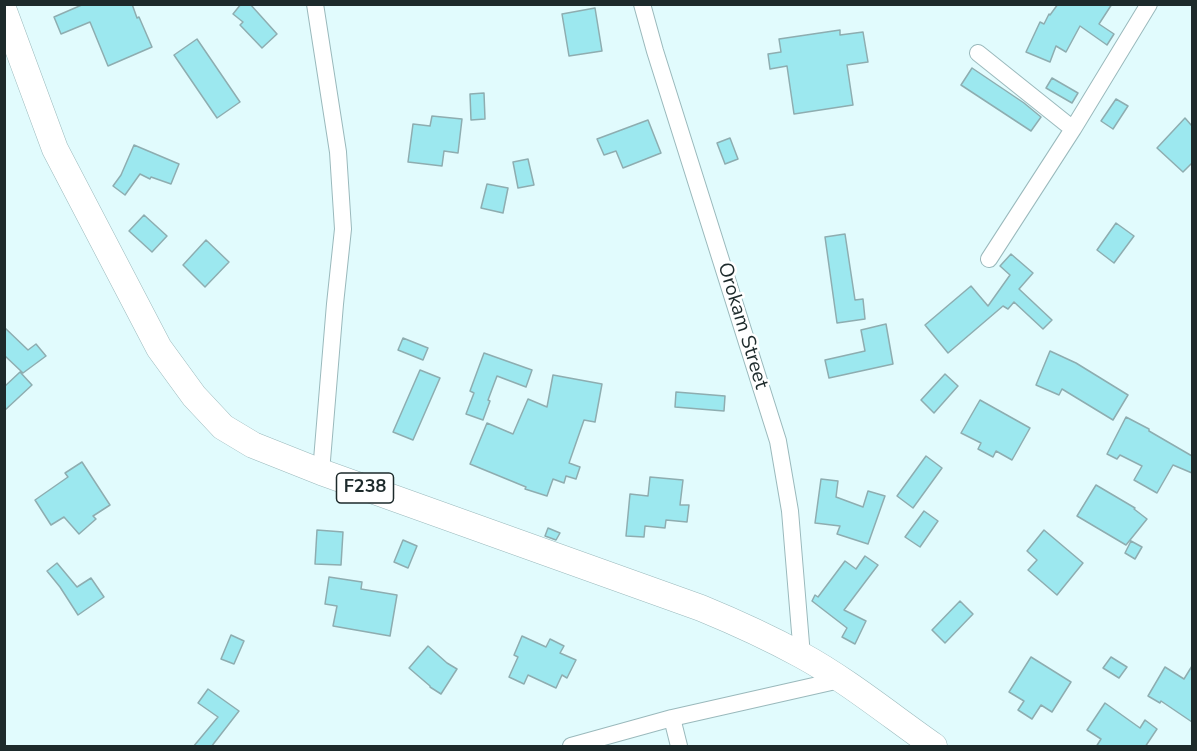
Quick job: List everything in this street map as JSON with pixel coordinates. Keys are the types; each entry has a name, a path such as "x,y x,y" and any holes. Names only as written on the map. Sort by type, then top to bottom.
{"main road":[{"name":"F238","path":"4,11 11,52 55,149 159,348 194,396 223,427 253,445 321,472 700,608 753,630 802,656 840,680 934,747"}],"street":[{"path":"315,4 338,152 343,229 321,472"},
{"name":"Orokam Street","path":"642,4 778,441 789,511 802,656"},
{"path":"989,259 1073,129 1149,4"},
{"path":"978,53 1073,129"},
{"path":"571,747 672,718 840,680"},
{"path":"672,718 679,747"}],"building":[{"path":"84,4 132,4 152,47 108,66 90,22 61,34 54,17"},
{"path":"241,4 250,4 277,34 262,48 240,25 243,22 233,14"},
{"path":"1058,4 1112,4 1099,24 1114,34 1107,45 1080,26 1066,52 1056,46 1050,62 1026,52 1040,22 1044,24"},
{"path":"595,8 602,51 569,56 562,14"},
{"path":"840,30 840,35 863,32 868,62 847,65 853,105 794,114 787,66 770,69 768,54 781,52 779,39"},
{"path":"197,39 240,102 217,118 174,55"},
{"path":"972,68 1041,117 1031,131 961,85"},
{"path":"1052,78 1078,93 1072,103 1046,88"},
{"path":"484,93 485,119 471,120 470,94"},
{"path":"1116,99 1128,106 1113,129 1101,121"},
{"path":"432,116 462,119 458,153 444,151 442,166 408,162 413,124 430,126"},
{"path":"1185,118 1192,126 1192,163 1183,172 1157,148"},
{"path":"648,120 661,153 623,168 616,151 604,155 597,139"},
{"path":"730,138 738,159 725,164 717,143"},
{"path":"134,145 179,164 171,184 140,174 125,195 113,186 121,175"},
{"path":"528,159 534,185 518,188 513,162"},
{"path":"487,184 508,188 503,213 481,208"},
{"path":"144,215 167,236 152,252 129,231"},
{"path":"1116,223 1134,236 1114,263 1097,250"},
{"path":"845,234 855,300 863,299 865,319 837,323 825,237"},
{"path":"206,240 229,262 205,287 183,265"},
{"path":"1011,254 1033,273 1019,289 1052,320 1043,329 1014,302 1008,309 1003,306 948,353 925,325 971,286 988,306 1010,275 1000,266"},
{"path":"886,324 893,364 829,378 825,360 865,351 861,330"},
{"path":"4,327 28,350 36,344 46,356 23,373 4,355"},
{"path":"403,338 428,348 423,360 398,350"},
{"path":"1050,351 1076,363 1128,395 1113,420 1062,389 1059,395 1036,385"},
{"path":"484,353 532,370 526,387 497,376 483,420 466,414 474,393 470,391"},
{"path":"420,370 440,378 413,440 393,432"},
{"path":"20,372 32,385 4,411 4,387"},
{"path":"945,374 958,386 934,413 921,400"},
{"path":"553,375 602,384 595,422 584,420 569,463 580,467 576,479 566,476 564,483 553,479 547,496 525,489 526,487 470,464 487,423 513,434 528,399 547,407"},
{"path":"676,392 725,396 724,411 675,407"},
{"path":"980,400 1030,428 1012,460 996,451 993,457 978,449 981,443 961,433"},
{"path":"1126,417 1192,456 1192,473 1173,465 1157,493 1134,480 1142,466 1120,455 1117,459 1107,454"},
{"path":"926,456 942,468 913,508 897,496"},
{"path":"82,462 110,505 93,516 96,519 79,534 64,517 51,525 35,500 68,477 65,473"},
{"path":"650,477 683,480 680,505 689,505 687,522 666,520 665,528 645,526 644,537 626,536 630,494 648,496"},
{"path":"821,479 838,481 836,497 863,507 868,491 885,496 868,544 837,534 840,526 815,523"},
{"path":"1096,485 1135,508 1147,519 1126,545 1077,516"},
{"path":"924,511 938,521 920,547 905,537"},
{"path":"548,528 560,533 556,540 545,536"},
{"path":"317,530 343,532 341,565 315,564"},
{"path":"1044,530 1083,563 1057,595 1028,570 1037,560 1027,551"},
{"path":"403,540 417,546 408,568 394,562"},
{"path":"1131,541 1142,547 1135,559 1125,553"},
{"path":"865,556 878,565 844,610 866,621 855,644 842,637 847,628 812,601 815,595 818,597 845,561 856,569"},
{"path":"57,563 77,587 91,578 104,597 78,615 47,571"},
{"path":"329,577 362,582 361,589 397,595 390,636 333,626 337,606 325,604"},
{"path":"960,601 973,614 945,643 932,630"},
{"path":"231,635 244,641 234,664 221,659"},
{"path":"522,636 546,647 550,639 564,646 560,653 576,660 567,678 562,675 556,688 528,675 524,684 509,677 518,657 514,655"},
{"path":"428,646 457,669 441,694 409,668"},
{"path":"1031,657 1071,682 1052,712 1041,705 1032,719 1018,710 1024,701 1009,692"},
{"path":"1111,657 1127,667 1119,678 1103,668"},
{"path":"1192,666 1192,722 1161,701 1160,703 1148,696 1165,667 1184,679"},
{"path":"208,689 239,711 211,747 193,747 218,717 198,703"},
{"path":"1105,703 1140,728 1145,720 1157,729 1145,747 1096,747 1101,739 1087,730"}]}
